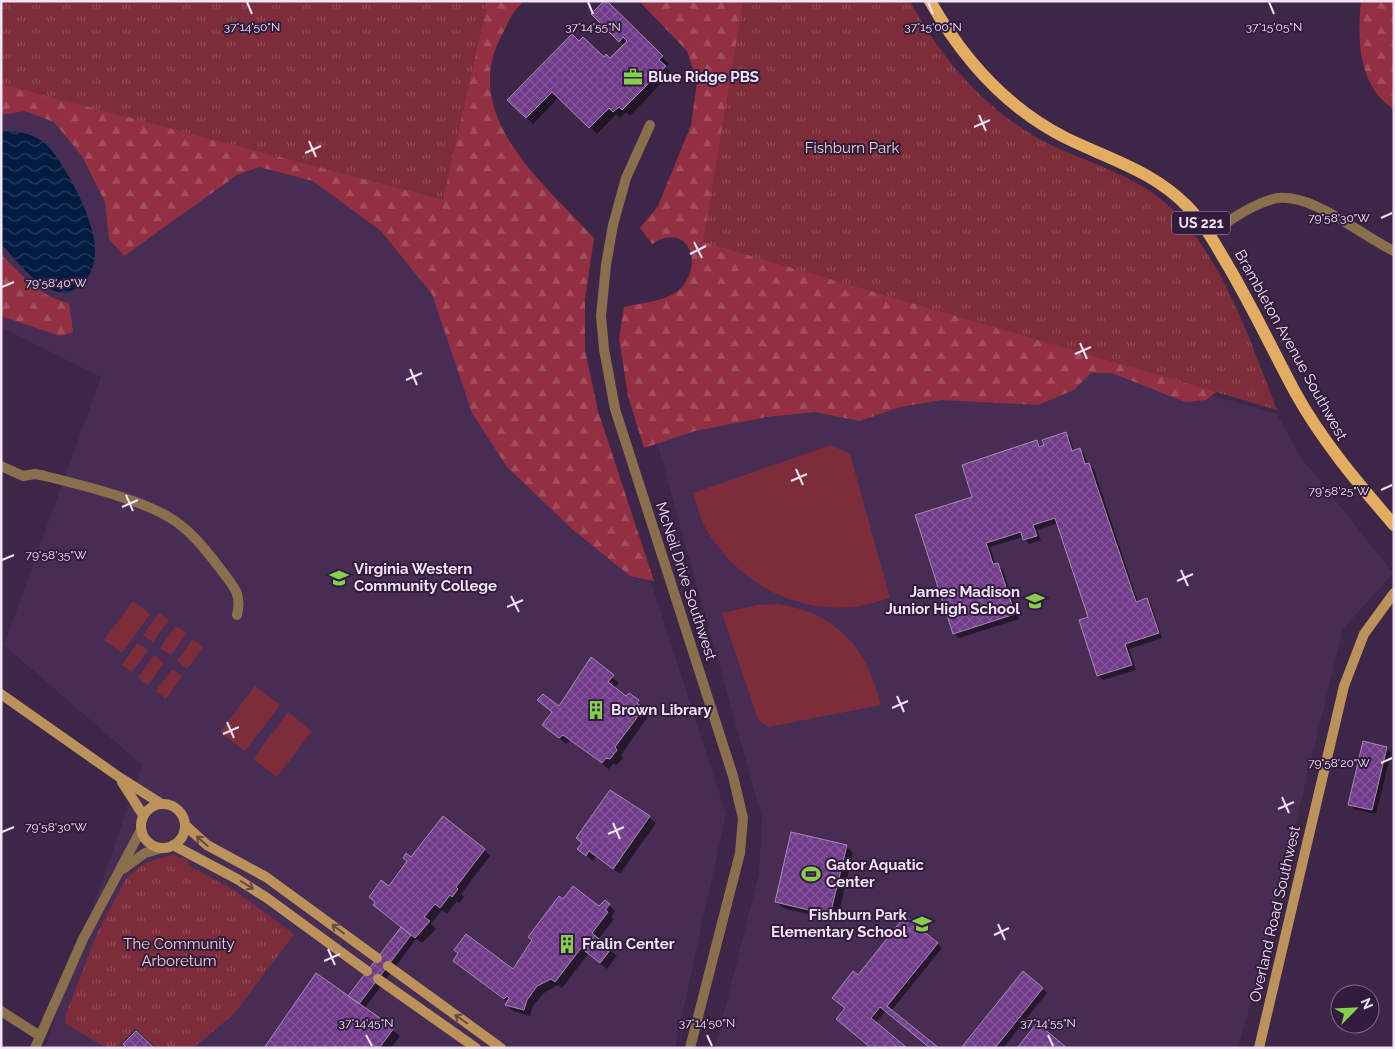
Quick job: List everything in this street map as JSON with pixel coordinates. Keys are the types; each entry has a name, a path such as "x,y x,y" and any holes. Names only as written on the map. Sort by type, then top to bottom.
{"main road":[{"name":"Brambleton Avenue Southwest","path":"930,1 976,68 1019,109 1068,139 1136,168 1158,181 1188,206 1209,234 1250,303 1311,420 1333,454 1394,525"},
{"name":"Overland Road Southwest","path":"1259,1048 1344,686 1364,634 1394,593"},
{"path":"1,694 119,777 160,803 173,806 179,810 185,824 207,845 266,877 377,958"},
{"path":"119,777 143,814 141,830 148,843 162,848 173,845 182,837 185,824"},
{"path":"143,814 154,805 160,803"},
{"path":"173,845 237,879 267,898 367,971"},
{"path":"388,966 501,1048"},
{"path":"378,979 476,1048"}],"street":[{"name":"McNeil Drive Southwest","path":"650,125 626,178 608,250 601,316 604,350 616,409 733,776 743,818 740,853 690,1048"},
{"path":"1209,234 1250,208 1274,199 1287,198 1309,204 1394,251"},
{"path":"1,466 23,476 35,474 137,503 175,521 210,556 237,591 240,604 237,615"},
{"path":"35,1048 87,932 141,830"},
{"path":"120,871 146,853 162,848"},
{"path":"1,1011 40,1036"}],"shaded area":[{"name":"Virginia Western Community College","path":"1,94 440,208 628,511 726,814 675,1048 45,1048 142,765 4,645 101,377 1,327"},
{"name":"James Madison Junior High School","path":"700,249 1277,414 1299,455 1393,573 1343,629 1259,974 1238,1048 715,1048 759,873 762,818 658,446"}],"green space":[{"path":"1,1 525,1 514,12 502,35 491,65 491,93 499,121 513,147 553,195 594,238 585,299 585,350 598,411 654,581 630,576 572,529 507,467 472,413 432,294 381,231 313,181 259,167 237,175 124,256 109,239 105,202 82,156 54,122 25,111 1,115"},
{"path":"1,1 488,1 443,200 1,84"},
{"path":"639,1 855,1 1225,385 1206,400 1185,402 1112,373 1091,373 1074,390 1038,405 942,400 900,407 860,421 815,412 766,417 695,431 644,448 628,396 619,338 624,307 655,301 677,292 688,277 692,266 688,247 683,241 675,237 664,238 652,244 640,228 658,206 691,125 697,82 687,51"},
{"name":"Fishburn Park","path":"743,1 910,1 922,23 951,64 968,83 1005,116 1025,131 1047,143 1129,179 1145,188 1173,210 1208,254 1222,278 1235,304 1277,410 703,242"},
{"path":"1361,1 1394,1 1394,109 1382,100 1373,88 1362,61 1359,30"},
{"path":"1,254 31,284 49,296 69,303 73,332 60,336 1,316"},
{"path":"831,445 850,454 890,598 867,605 830,607 808,605 787,598 750,578 733,564 718,547 702,521 693,493"},
{"path":"133,601 150,614 122,653 104,640"},
{"path":"778,604 817,616 833,625 847,637 867,667 881,705 768,727 758,719 722,613 758,605"},
{"path":"159,613 169,620 153,642 143,635"},
{"path":"176,626 187,633 171,655 160,648"},
{"path":"193,639 203,647 187,669 177,661"},
{"path":"137,643 148,650 132,672 122,665"},
{"path":"154,655 164,663 148,685 138,678"},
{"path":"172,669 182,676 166,699 156,691"},
{"path":"255,686 280,705 245,751 220,732"},
{"path":"288,712 312,731 277,777 253,759"},
{"name":"The Community Arboretum","path":"173,855 188,860 188,865 234,890 294,934 234,1014 193,1048 157,1048 135,1028 117,1048 107,1048 66,1024 65,1017 98,931 127,877 147,862"}],"water":[{"path":"1,132 20,132 38,138 46,144 63,167 82,203 93,234 94,264 88,277 71,291 58,292 44,286 24,270 1,244"}],"building":[{"path":"604,1 607,1 663,56 659,60 666,66 622,110 619,107 613,112 609,108 589,128 552,92 526,118 507,100 572,34 579,41 583,37 604,57 606,54 610,58 627,41 623,37 619,42 591,14"},
{"path":"1066,432 1072,451 1080,448 1085,464 1089,463 1136,602 1147,598 1159,633 1125,644 1132,665 1097,676 1079,620 1088,617 1055,518 1033,525 1037,536 1023,540 1021,532 986,543 993,564 998,563 1015,614 953,634 915,515 972,497 962,465 1037,440 1039,447 1044,445 1042,440"},
{"name":"Brown Library","path":"591,657 614,675 608,682 626,696 629,693 639,700 637,703 644,708 615,747 617,750 610,759 606,758 602,763 563,735 559,738 542,725 552,712 537,700 543,694 559,706"},
{"path":"1363,741 1387,747 1372,810 1348,805"},
{"path":"610,790 650,816 613,869 589,851 586,856 577,849 582,843 576,838"},
{"path":"443,816 485,849 456,887 458,889 452,897 450,895 440,908 435,904 424,917 430,921 415,938 373,905 375,902 369,897 381,880 389,886 407,861 403,858 406,853 411,857"},
{"name":"Gator Aquatic Center","path":"791,832 847,845 830,915 775,902"},
{"name":"Fralin Center","path":"573,886 599,906 605,900 610,904 605,910 608,912 592,933 611,949 600,963 581,948 555,982 551,979 537,986 527,1000 524,1010 505,1005 509,998 507,996 504,999 453,961 458,953 454,950 466,934 513,969 532,940 528,937 559,896 563,899"},
{"path":"905,916 938,943 887,1006 939,1048 930,1048 880,1007 871,1018 906,1047 871,1048 836,1019 845,1008 832,998 853,971 858,975"},
{"path":"401,927 411,935 359,1004 348,996"},
{"path":"1023,971 1043,988 995,1048 961,1048"},
{"path":"316,973 394,1028 380,1047 264,1048"},
{"path":"1037,1023 1067,1048 1017,1048"},
{"path":"136,1031 154,1048 127,1048 123,1044"}],"place":[{"name":"Blue Ridge PBS","path":"633,77"},
{"name":"Virginia Western Community College","path":"339,578"},
{"name":"James Madison Junior High School","path":"1035,601"},
{"name":"Brown Library","path":"596,710"},
{"name":"Gator Aquatic Center","path":"811,874"},
{"name":"Fishburn Park Elementary School","path":"922,924"},
{"name":"Fralin Center","path":"567,944"}]}
